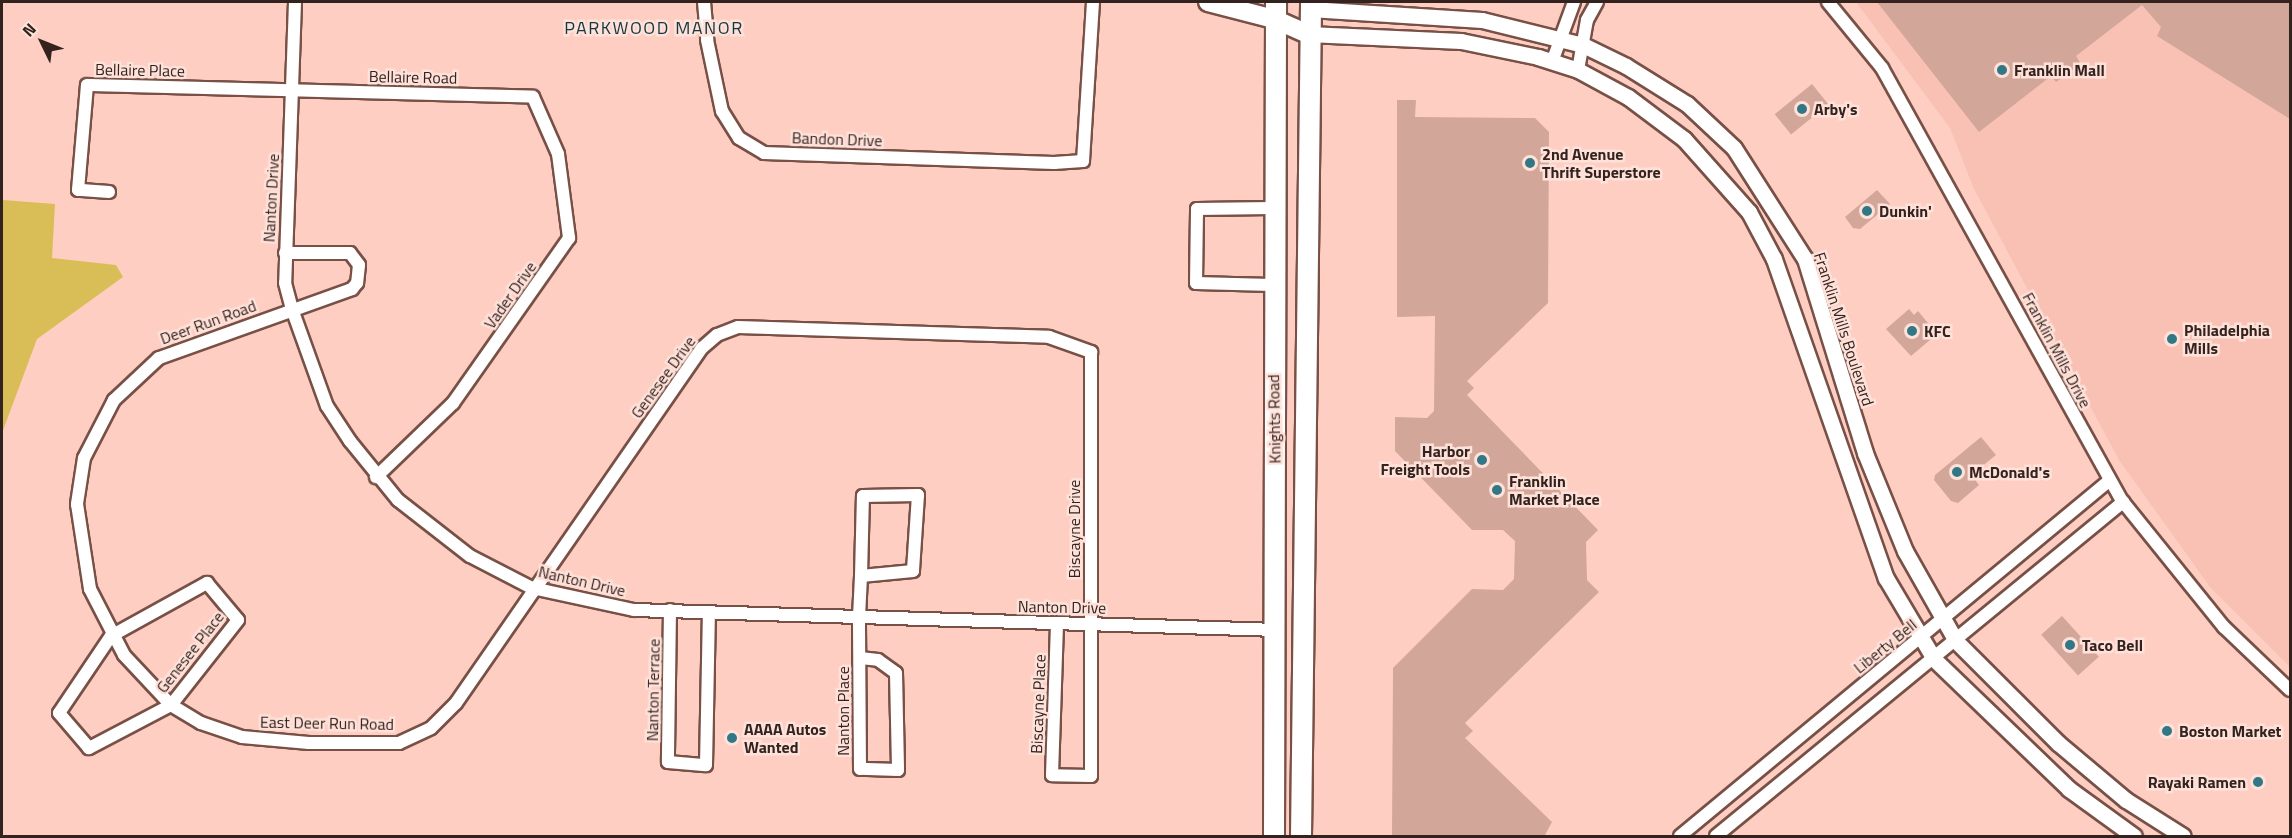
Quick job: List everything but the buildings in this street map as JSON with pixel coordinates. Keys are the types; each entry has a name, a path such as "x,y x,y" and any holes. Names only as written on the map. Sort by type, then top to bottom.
{"main road":[{"path":"1208,2 1275,10 1311,5"},
{"name":"Knights Road","path":"1301,837 1308,34 1311,5"},
{"path":"1275,10 1308,34"},
{"name":"Knights Road","path":"1274,837 1278,630 1272,285 1275,10"}],"street":[{"name":"Nanton Drive","path":"295,2 285,254 285,283 292,309 327,406 376,477 425,525 470,556 532,588 604,605 709,615 1090,623 1278,630"},
{"name":"Bandon Drive","path":"704,2 706,40 722,111 739,138 764,153 1082,161 1093,2"},
{"path":"1552,62 1558,39 1574,2"},
{"path":"1578,70 1583,45 1597,2"},
{"name":"Franklin Mills Drive","path":"1828,2 1882,68 2123,502 2224,627 2290,690"},
{"name":"Franklin Mills Boulevard","path":"1311,5 1482,20 1583,45 1626,66 1687,104 1734,148 1772,201 1805,259 1865,453 1900,540 1956,641 2058,743 2126,800 2183,837"},
{"path":"1308,34 1461,41 1552,62 1578,70 1628,97 1684,139 1749,212 1774,260 1886,578 1934,659 2069,789 2134,837"},
{"name":"Bellaire Place","path":"109,192 78,190 87,85 293,91"},
{"name":"Bellaire Road","path":"293,91 533,97"},
{"name":"Vader Drive","path":"376,477 453,403 569,238 558,154 533,97"},
{"path":"1272,208 1197,209 1196,283 1272,285"},
{"name":"Deer Run Road","path":"111,636 90,589 77,504 84,458 95,427 135,376 159,358 352,289 359,266 350,253 285,254"},
{"name":"Genesee Drive","path":"434,725 456,703 532,588 702,348 717,335 738,327 1049,337 1091,352 1091,360"},
{"name":"Biscayne Drive","path":"1091,360 1091,770"},
{"name":"Liberty Bell","path":"1680,837 2110,480"},
{"name":"Nanton Place","path":"860,658 878,660 896,673 898,770 860,769 859,617 863,496 918,495 913,571 861,576"},
{"path":"1716,837 2123,502"},
{"name":"Genesee Place","path":"207,583 238,620 171,705 89,748 59,713 111,636 207,583"},
{"name":"Nanton Terrace","path":"670,610 668,762 706,765 709,615"},
{"name":"Biscayne Place","path":"1057,624 1052,775 1091,776 1091,770"},
{"name":"East Deer Run Road","path":"111,636 171,705 201,723 242,738 298,742 399,743 434,725"}],"shaded area":[{"name":"Philadelphia Mills","path":"1856,2 2290,2 2290,667 2210,587 2119,460 1974,189 1950,128"},
{"path":"2,183 3,200 55,204 52,258 116,265 123,277 37,339 2,433"}],"place":[{"name":"Franklin Mall","path":"2002,70"},
{"name":"Arby's","path":"1802,109"},
{"name":"2nd Avenue Thrift Superstore","path":"1530,163"},
{"name":"Dunkin'","path":"1867,211"},
{"name":"KFC","path":"1912,331"},
{"name":"Philadelphia Mills","path":"2172,339"},
{"name":"Harbor Freight Tools","path":"1482,460"},
{"name":"McDonald's","path":"1957,472"},
{"name":"Franklin Market Place","path":"1497,490"},
{"name":"Taco Bell","path":"2070,645"},
{"name":"Boston Market","path":"2167,731"},
{"name":"AAAA Autos Wanted","path":"732,738"},
{"name":"Rayaki Ramen","path":"2258,782"}],"district":[{"name":"PARKWOOD MANOR","path":"654,28"}]}
